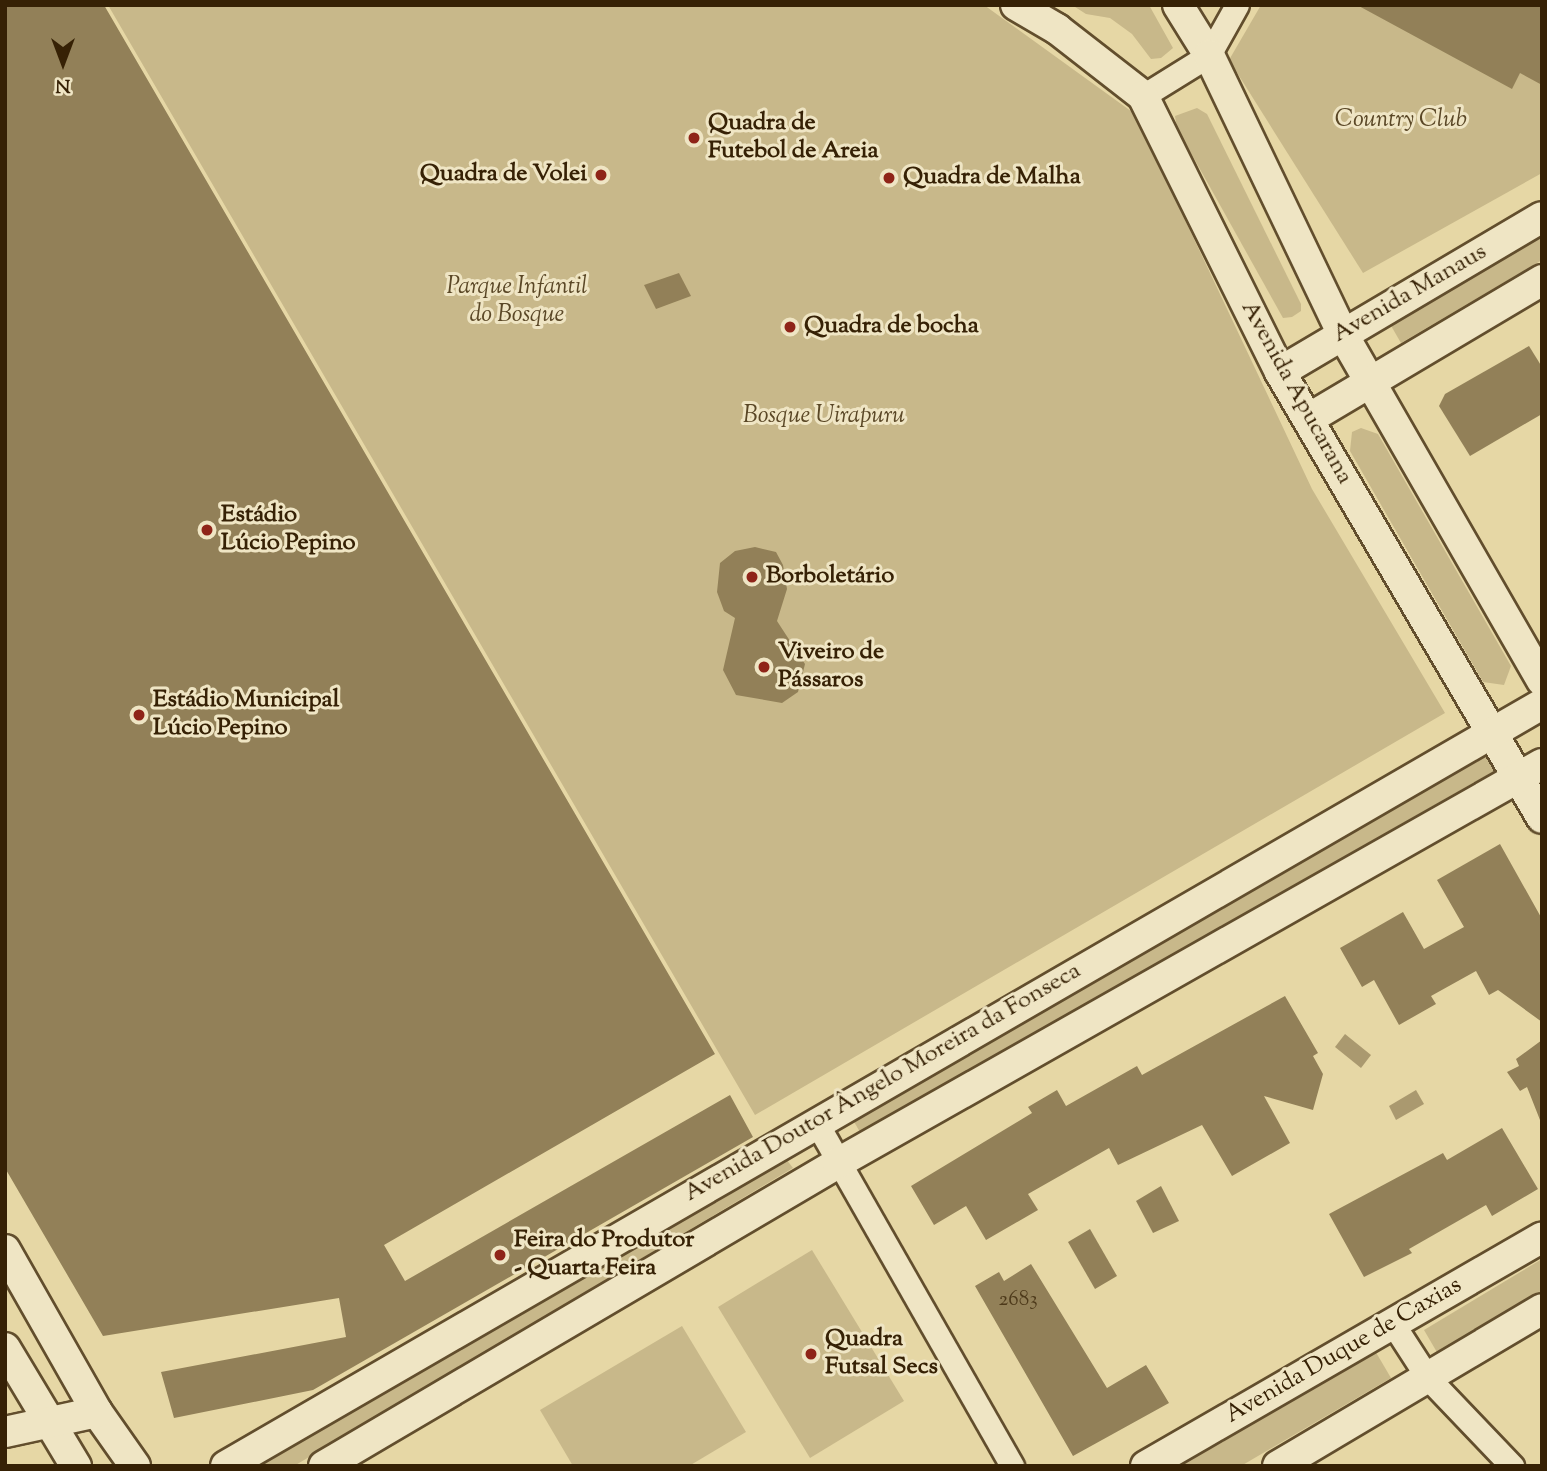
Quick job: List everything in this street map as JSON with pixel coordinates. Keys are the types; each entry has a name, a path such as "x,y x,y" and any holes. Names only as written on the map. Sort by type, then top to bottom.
{"street":[{"name":"Avenida Apucarana","path":"1016,5 1057,30 1143,96 1280,372 1310,418 1491,733 1530,771 1542,818"},
{"path":"1178,5 1209,55 1342,333 1542,681"},
{"path":"1143,96 1209,55 1237,5"},
{"name":"Avenida Manaus","path":"1280,372 1542,217"},
{"path":"1310,418 1542,280"},
{"name":"Avenida Doutor Ângelo Moreira da Fonseca","path":"226,1466 1542,704"},
{"name":"Avenida Doutor Ângelo Moreira da Fonseca","path":"324,1466 838,1164 1530,771"},
{"path":"816,1122 1012,1466"},
{"name":"Avenida Duque de Caxias","path":"1146,1466 1542,1237"},
{"path":"5,1251 97,1412 135,1466"},
{"path":"1278,1466 1542,1309"},
{"path":"1393,1324 1428,1378 1512,1466"},
{"path":"5,1348 13,1378 49,1424 76,1466"},
{"path":"13,1378 70,1366"},
{"path":"5,1433 97,1412"}],"green space":[{"name":"Bosque Uirapuru","path":"108,5 984,5 1135,114 1312,489 1445,713 755,1115"},
{"path":"1072,5 1149,5 1173,48 1161,58 1151,59 1132,34 1110,18 1086,14"},
{"name":"Country Club","path":"1261,5 1542,5 1542,173 1363,273 1229,60"},
{"path":"1197,108 1207,114 1301,304 1301,311 1292,317 1283,318 1177,128 1175,116"},
{"path":"1542,237 1542,260 1401,343 1390,324"},
{"path":"1361,428 1378,434 1511,666 1504,685 1483,682 1350,451 1352,432"},
{"path":"1486,753 1496,770 860,1132 850,1115"},
{"path":"783,1155 793,1168 294,1466 256,1466"},
{"name":"Quadra Futsal Secs","path":"812,1250 904,1401 810,1458 718,1307"},
{"path":"1542,1259 1542,1291 1438,1354 1424,1330"},
{"path":"682,1326 746,1432 689,1466 573,1466 540,1410"},
{"path":"1374,1349 1391,1378 1241,1466 1175,1466"}],"shaded area":[{"path":"1345,1034 1371,1055 1361,1068 1335,1047"},
{"path":"1416,1090 1424,1104 1396,1120 1389,1106"}],"building":[{"name":"Estádio Lúcio Pepino","path":"5,5 104,5 715,1054 384,1245 405,1281 730,1095 753,1137 313,1390 174,1418 161,1372 346,1337 339,1298 103,1336 5,1168"},
{"path":"1357,5 1542,5 1542,85 1520,73 1512,89"},
{"path":"679,273 691,296 656,309 644,285"},
{"path":"1529,346 1542,367 1542,414 1470,456 1439,406 1445,394"},
{"path":"755,547 776,552 783,565 787,589 777,621 805,664 798,692 782,703 736,695 723,670 735,618 724,611 717,592 720,563 735,551"},
{"path":"1500,844 1542,919 1542,1022 1498,990 1489,995 1476,971 1431,996 1436,1004 1399,1025 1374,980 1362,987 1340,948 1403,912 1424,949 1464,927 1437,880"},
{"path":"1285,996 1318,1053 1313,1056 1323,1074 1313,1110 1264,1096 1290,1143 1232,1176 1202,1125 1118,1165 1109,1148 1028,1194 1038,1210 986,1240 966,1206 934,1225 911,1186 1032,1113 1028,1107 1057,1090 1066,1106 1137,1066 1142,1075"},
{"path":"1542,1040 1540,1120 1527,1087 1520,1091 1507,1072 1519,1066 1516,1059"},
{"path":"1502,1128 1538,1189 1492,1216 1486,1205 1409,1249 1412,1253 1364,1277 1329,1214 1443,1153 1447,1160"},
{"path":"1161,1186 1179,1221 1153,1233 1136,1201"},
{"path":"1090,1229 1117,1276 1095,1289 1068,1242"},
{"path":"1031,1264 1107,1388 1146,1365 1169,1403 1073,1456 975,1286 999,1272 1004,1281"}],"place":[{"name":"Quadra de Futebol de Areia","path":"694,138"},
{"name":"Quadra de Volei","path":"601,175"},
{"name":"Quadra de Malha","path":"889,178"},
{"name":"Quadra de bocha","path":"790,327"},
{"name":"Estádio Lúcio Pepino","path":"207,530"},
{"name":"Borboletário","path":"752,577"},
{"name":"Viveiro de Pássaros","path":"764,667"},
{"name":"Estádio Municipal Lúcio Pepino","path":"139,715"},
{"name":"Feira do Produtor - Quarta Feira","path":"500,1255"},
{"name":"Quadra Futsal Secs","path":"811,1354"}],"park label":[{"name":"Parque Infantil do Bosque","path":"517,302"}]}
